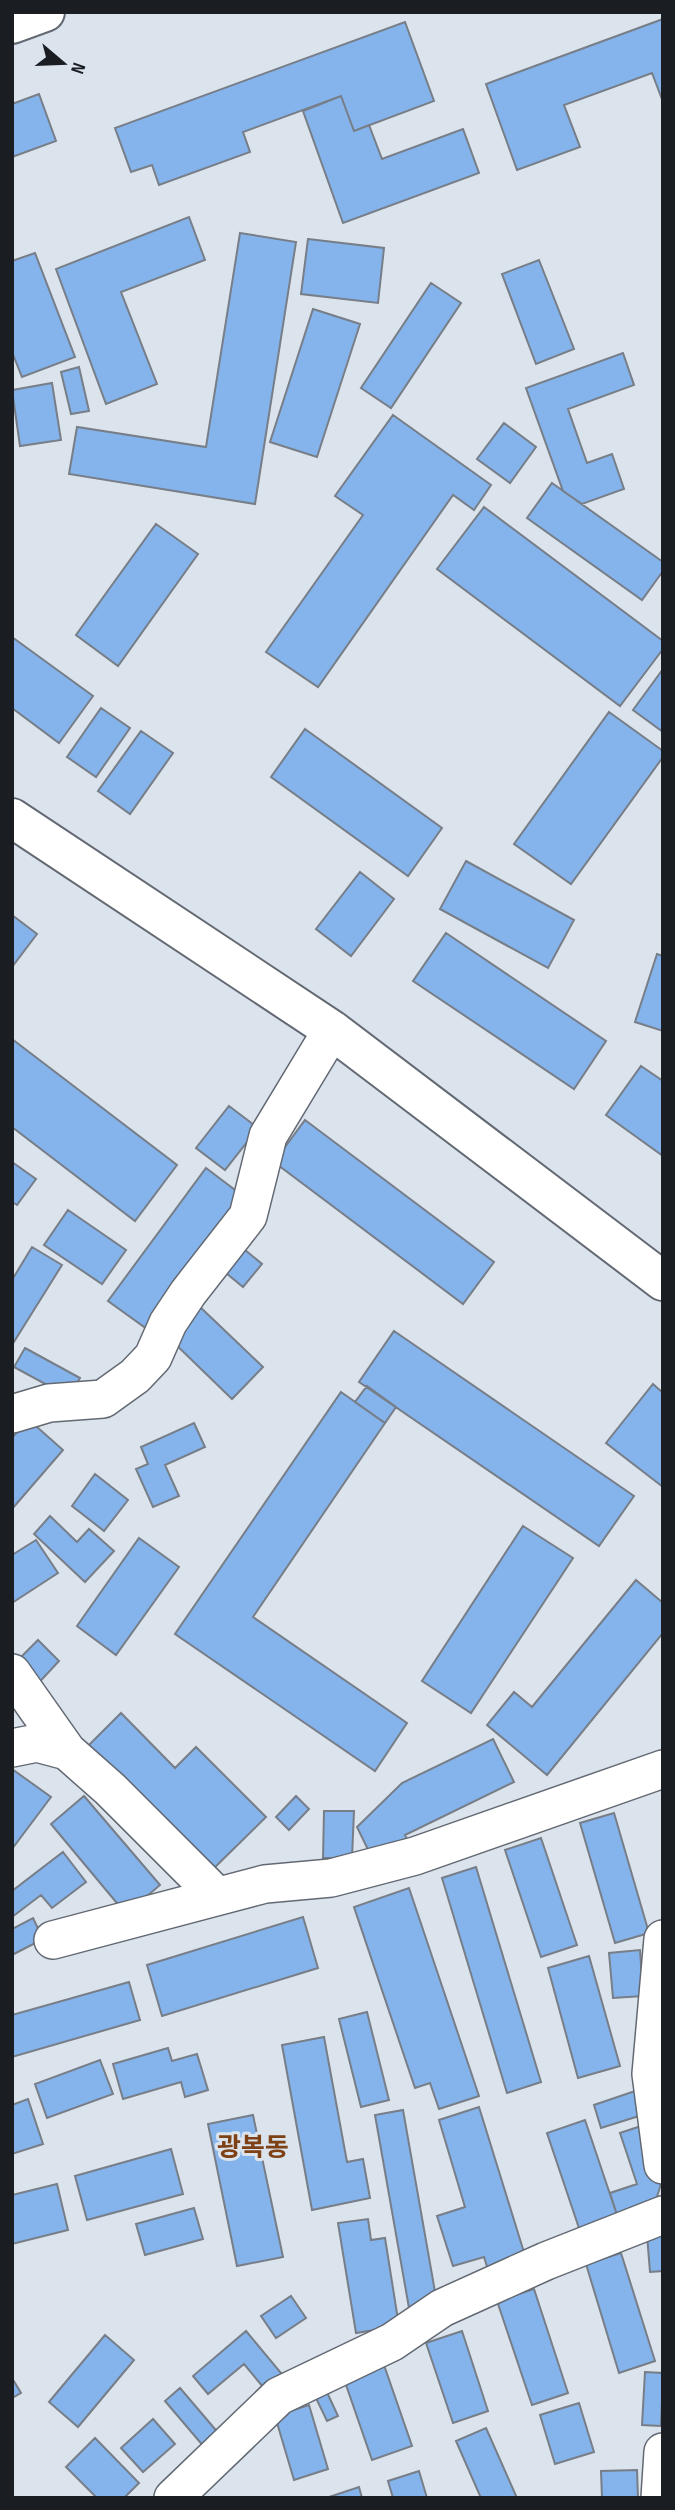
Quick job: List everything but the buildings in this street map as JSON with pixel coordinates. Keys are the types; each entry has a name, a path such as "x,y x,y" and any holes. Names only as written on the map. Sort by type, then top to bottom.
{"main road":[{"path":"12,24 45,12"},
{"path":"12,818 332,1030 663,1281"}],"street":[{"path":"12,1414 49,1403 103,1399 135,1376 153,1357 175,1313 248,1216 268,1136 332,1030"},
{"path":"12,1673 66,1751 110,1788 217,1896"},
{"path":"12,1748 37,1743 66,1751"},
{"path":"53,1940 265,1884 331,1878 415,1856 663,1769"},
{"path":"663,1938 651,2074 663,2165"},
{"path":"173,2498 279,2396 392,2342 442,2308 546,2261 663,2215"},
{"path":"660,2498 663,2452"}],"district":[{"name":"광복동","path":"253,2148"}]}
